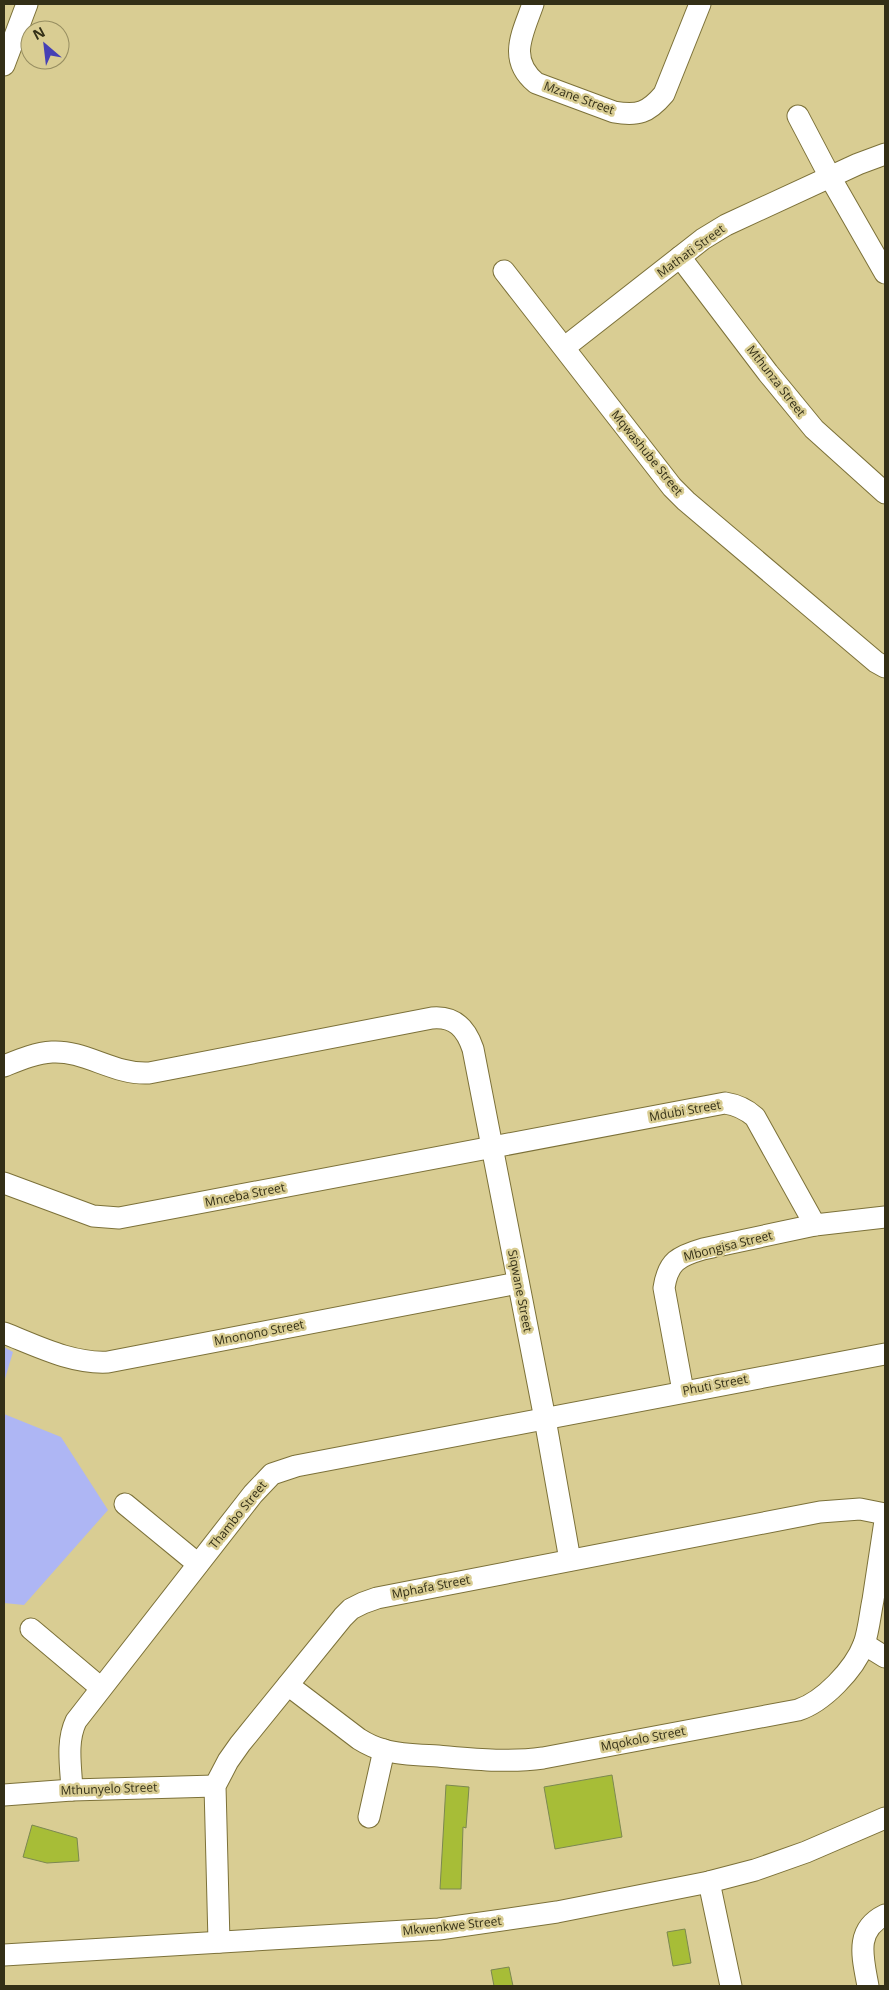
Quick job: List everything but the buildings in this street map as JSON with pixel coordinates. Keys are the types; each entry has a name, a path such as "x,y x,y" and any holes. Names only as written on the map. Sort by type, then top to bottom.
{"street":[{"name":"Mzane Street","path":"533,4 519,47 519,58 529,77 536,83 614,112 637,114 656,104 664,94 700,4"},
{"path":"4,64 17,11"},
{"path":"798,116 830,177 885,273"},
{"name":"Mathati Street","path":"565,347 703,239 726,224 858,164 885,154"},
{"name":"Mthunza Street","path":"680,257 805,418 830,445 885,493"},
{"name":"Mqwashube Street","path":"504,271 565,347 654,465 686,501 876,662 885,667"},
{"name":"Siqwane Street","path":"4,1066 34,1055 52,1052 70,1054 124,1072 149,1073 432,1018 441,1017 462,1026 473,1049 545,1419 570,1560"},
{"name":"Mdubi Street","path":"491,1148 710,1105 736,1105 747,1110 761,1126 815,1225"},
{"name":"Mnceba Street","path":"4,1183 92,1216 119,1218 491,1148"},
{"name":"Mbongisa Street","path":"683,1391 664,1288 665,1279 675,1260 685,1254 703,1249 815,1225 885,1217"},
{"name":"Mnonono Street","path":"4,1333 69,1358 95,1363 108,1362 518,1283"},
{"name":"Phuti Street","path":"545,1419 683,1391 885,1354"},
{"name":"Thambo Street","path":"72,1790 70,1745 72,1730 76,1721 263,1482 282,1469 545,1419"},
{"path":"125,1504 198,1564"},
{"name":"Mphafa Street","path":"220,1942 215,1786 228,1761 240,1744 343,1617 352,1609 377,1598 820,1512 860,1509 885,1514"},
{"name":"Mqokolo Street","path":"288,1685 359,1739 384,1750 490,1760 527,1761 798,1710 810,1706 823,1697 857,1657 864,1644 885,1520"},
{"path":"31,1629 102,1688"},
{"path":"864,1644 885,1657"},
{"path":"368,1817 384,1750"},
{"name":"Mthunyelo Street","path":"4,1795 72,1790 215,1786"},
{"name":"Mkwenkwe Street","path":"4,1955 439,1929 557,1912 709,1882 755,1870 806,1852 885,1818"},
{"path":"709,1882 731,1986"},
{"path":"868,1986 862,1948 864,1937 870,1926 885,1915"}],"shaded area":[{"path":"4,1347 13,1352 4,1382"},
{"path":"4,1414 61,1437 108,1510 24,1605 4,1603"}]}
